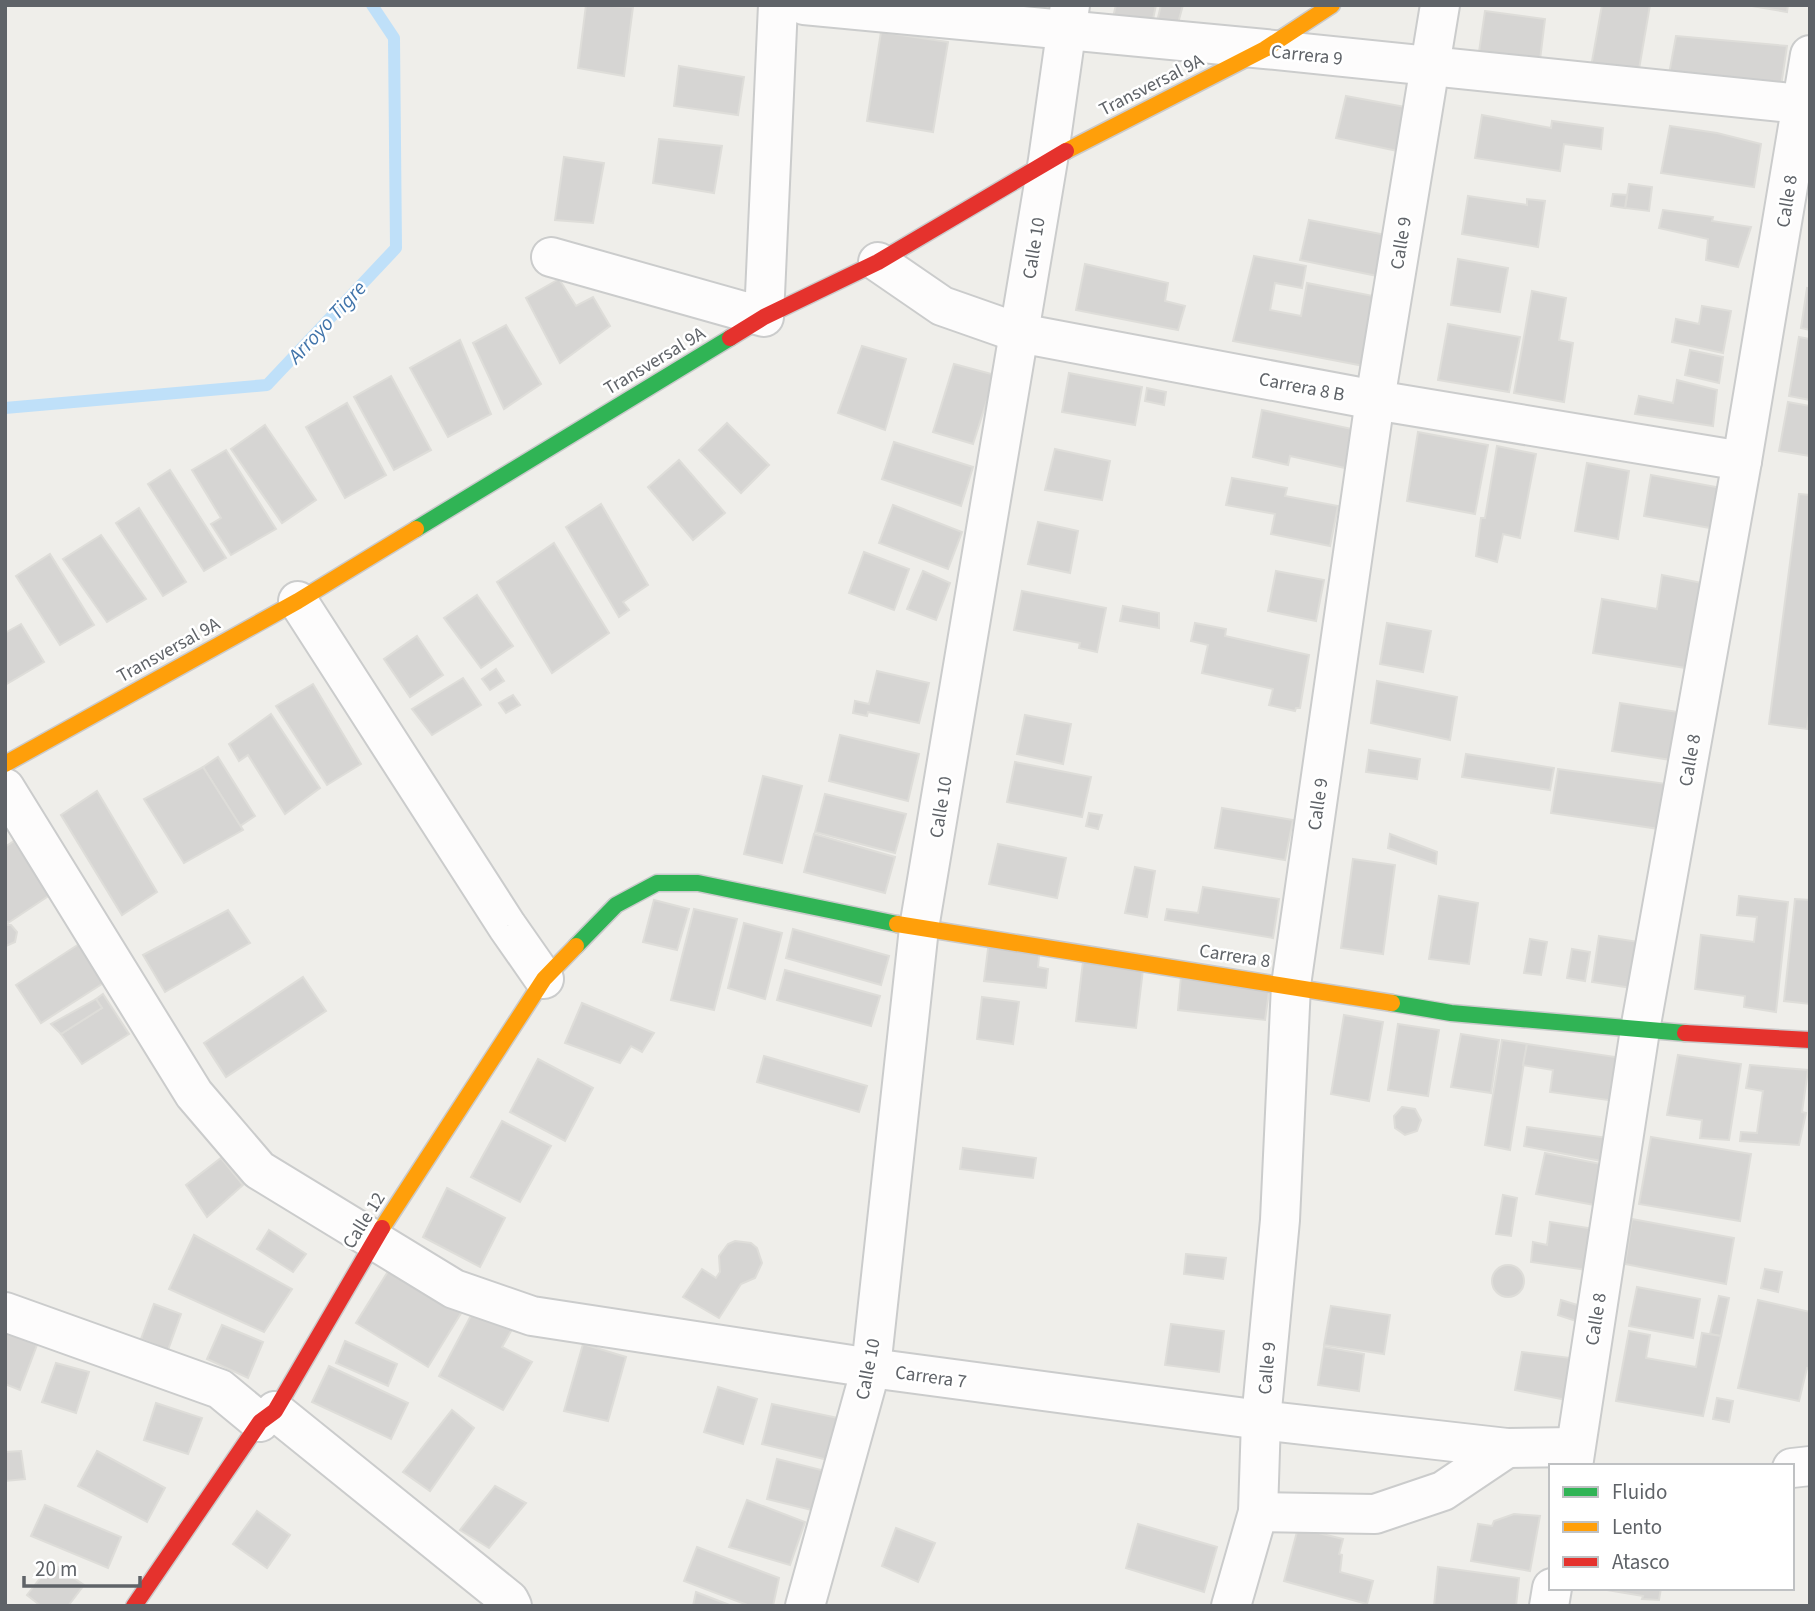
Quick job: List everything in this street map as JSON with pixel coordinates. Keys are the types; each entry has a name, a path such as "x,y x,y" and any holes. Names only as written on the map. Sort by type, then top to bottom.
{"street":[{"path":"551,257 764,317 778,5"},
{"name":"Carrera 9","path":"804,5 1068,18 1265,49 1806,105"},
{"name":"Transversal 9A","path":"5,764 298,601 764,317 878,262 1048,160 1265,49 1332,5"},
{"name":"Calle 9","path":"1231,1606 1258,1512 1261,1420 1280,1220 1291,985 1375,400 1440,5"},
{"name":"Calle 10","path":"805,1606 871,1368 919,928 1048,160 1068,18"},
{"name":"Calle 8","path":"1574,1456 1640,1030 1806,105 1810,55"},
{"name":"Carrera 8 B","path":"878,262 942,306 1019,333 1375,400 1742,461"},
{"path":"298,601 544,979"},
{"name":"Carrera 7","path":"5,788 194,1094 259,1170 454,1289 532,1317 871,1368 1261,1420 1574,1456"},
{"name":"Carrera 8","path":"657,883 698,883 919,928 1291,985 1451,1013 1640,1030 1810,1040"},
{"name":"Calle 12","path":"134,1606 267,1417 374,1241 544,979 617,905 657,883"},
{"path":"5,1312 220,1389 267,1417 509,1600 512,1606"},
{"path":"1258,1512 1376,1514 1443,1491 1507,1448"}],"building":[{"path":"586,5 633,7 624,76 578,68"},
{"path":"1116,5 1156,5 1152,24 1113,17"},
{"path":"1161,5 1183,5 1175,34 1155,30"},
{"path":"1602,5 1650,5 1638,75 1591,67"},
{"path":"1746,5 1788,5 1787,12"},
{"path":"1485,11 1545,19 1540,60 1479,52"},
{"path":"881,32 948,42 933,132 867,121"},
{"path":"1676,36 1787,46 1780,93 1667,85"},
{"path":"679,66 744,77 738,115 674,106"},
{"path":"1346,96 1416,109 1407,153 1336,138"},
{"path":"1482,115 1551,128 1552,121 1603,128 1601,149 1564,144 1560,171 1475,158"},
{"path":"1670,126 1717,133 1761,144 1754,187 1661,173"},
{"path":"659,139 722,146 714,193 653,183"},
{"path":"564,157 604,163 593,223 555,220"},
{"path":"1629,184 1652,187 1649,211 1625,208"},
{"path":"1613,194 1627,195 1625,208 1611,206"},
{"path":"1468,196 1527,205 1527,199 1545,201 1538,247 1462,234"},
{"path":"1663,210 1713,217 1712,221 1751,227 1738,267 1706,260 1708,239 1659,228"},
{"path":"1309,220 1391,236 1382,277 1300,260"},
{"path":"1254,256 1306,266 1302,288 1275,283 1270,310 1301,316 1307,283 1378,297 1364,366 1233,341"},
{"path":"1458,259 1508,268 1500,312 1451,305"},
{"path":"1085,264 1168,283 1165,301 1185,306 1178,330 1076,310"},
{"path":"559,279 576,306 593,297 610,326 560,363 526,298"},
{"path":"1807,288 1810,289 1810,330 1801,328"},
{"path":"1532,291 1566,298 1559,340 1573,343 1564,402 1514,393"},
{"path":"1702,306 1731,311 1723,353 1672,342 1676,319 1699,324"},
{"path":"1448,324 1520,337 1509,392 1438,380"},
{"path":"506,325 541,384 504,409 473,343"},
{"path":"1799,337 1810,339 1810,400 1789,396"},
{"path":"460,340 491,414 448,437 410,368"},
{"path":"862,346 906,359 885,430 838,413"},
{"path":"1690,350 1723,357 1719,383 1685,375"},
{"path":"954,364 995,375 973,444 933,432"},
{"path":"1069,373 1142,387 1135,425 1062,412"},
{"path":"391,376 431,450 394,470 354,397"},
{"path":"1677,380 1717,390 1713,426 1635,414 1639,396 1673,403"},
{"path":"1147,388 1166,392 1164,405 1145,401"},
{"path":"1788,402 1810,406 1810,456 1779,451"},
{"path":"347,403 386,475 345,498 306,427"},
{"path":"1262,410 1352,429 1345,468 1290,456 1288,465 1253,457"},
{"path":"727,423 769,465 741,493 699,450"},
{"path":"265,425 316,500 282,523 231,449"},
{"path":"1418,432 1488,445 1475,514 1407,501"},
{"path":"894,442 973,467 961,506 882,479"},
{"path":"1497,446 1536,454 1520,538 1503,534 1497,562 1476,556 1481,518 1485,518"},
{"path":"1055,449 1110,461 1102,500 1045,490"},
{"path":"226,450 276,529 231,555 211,524 221,518 192,470"},
{"path":"679,460 725,513 693,540 648,487"},
{"path":"1587,463 1629,471 1618,539 1575,531"},
{"path":"170,470 226,558 204,571 148,484"},
{"path":"1651,475 1727,489 1721,530 1644,516"},
{"path":"1232,478 1287,488 1285,496 1338,506 1330,546 1271,534 1275,514 1226,505"},
{"path":"1799,494 1810,495 1810,706 1807,729 1769,724"},
{"path":"601,504 648,585 623,602 629,610 619,617 566,527"},
{"path":"893,505 962,532 948,569 879,543"},
{"path":"139,508 186,582 163,596 116,523"},
{"path":"1038,522 1078,531 1070,573 1028,564"},
{"path":"101,535 146,599 107,622 63,559"},
{"path":"554,543 609,633 552,673 497,582"},
{"path":"864,552 909,569 894,610 849,593"},
{"path":"50,554 94,625 60,645 16,576"},
{"path":"923,571 950,583 936,620 907,609"},
{"path":"1276,571 1324,580 1316,621 1268,611"},
{"path":"1662,575 1712,585 1698,670 1593,653 1602,599 1657,609"},
{"path":"1022,591 1106,608 1097,652 1079,648 1080,643 1014,630"},
{"path":"477,595 513,646 481,668 444,618"},
{"path":"1123,606 1159,613 1159,628 1120,621"},
{"path":"1195,623 1226,629 1225,636 1309,655 1300,708 1295,711 1269,705 1273,689 1202,673 1208,645 1191,641"},
{"path":"1387,623 1431,631 1423,672 1380,664"},
{"path":"21,624 44,662 5,685 5,633"},
{"path":"417,636 443,675 410,697 384,659"},
{"path":"496,669 504,681 490,690 482,679"},
{"path":"877,671 929,683 919,723 868,712 867,716 853,713 855,701 869,704"},
{"path":"463,678 481,705 432,735 412,709"},
{"path":"1377,681 1457,697 1450,740 1371,723"},
{"path":"313,684 361,764 327,785 276,706"},
{"path":"513,695 520,705 506,713 499,703"},
{"path":"1620,703 1691,714 1684,762 1612,751"},
{"path":"271,714 320,788 285,814 248,755 239,761 229,744"},
{"path":"1025,715 1071,724 1063,764 1017,754"},
{"path":"840,735 919,754 908,801 829,781"},
{"path":"1369,750 1420,759 1417,779 1366,772"},
{"path":"1466,754 1554,768 1550,790 1462,777"},
{"path":"218,757 255,816 240,826 203,767"},
{"path":"1015,762 1091,777 1082,817 1007,802"},
{"path":"203,767 243,830 184,863 144,799"},
{"path":"1558,769 1674,785 1666,830 1551,813"},
{"path":"763,776 802,786 782,863 744,854"},
{"path":"97,791 157,892 122,915 61,815"},
{"path":"825,794 906,814 895,853 815,832"},
{"path":"1222,808 1293,820 1285,860 1215,848"},
{"path":"1089,813 1102,815 1098,829 1086,826"},
{"path":"814,834 895,857 885,893 804,872"},
{"path":"1390,834 1437,852 1436,864 1388,848"},
{"path":"14,841 50,895 8,923 5,919 5,847"},
{"path":"998,844 1066,858 1057,898 989,884"},
{"path":"1353,859 1395,865 1383,954 1341,948"},
{"path":"1135,867 1155,871 1147,917 1125,913"},
{"path":"1203,887 1279,899 1273,938 1165,920 1167,909 1198,913"},
{"path":"1439,896 1478,903 1469,964 1429,959"},
{"path":"1739,896 1788,902 1776,1012 1744,1007 1745,996 1695,989 1701,935 1754,942 1757,917 1737,915"},
{"path":"1795,899 1810,900 1810,1004 1784,1001"},
{"path":"654,900 689,909 677,950 643,942"},
{"path":"694,909 737,919 714,1010 671,1000"},
{"path":"228,910 250,943 165,992 143,955"},
{"path":"744,923 782,933 765,999 728,988"},
{"path":"5,925 11,925 17,932 15,942 6,946"},
{"path":"793,929 889,956 881,985 786,958"},
{"path":"1599,936 1639,942 1632,988 1592,982"},
{"path":"1530,939 1547,942 1541,975 1524,973"},
{"path":"989,941 1040,947 1038,967 1048,969 1046,988 984,981"},
{"path":"79,944 105,982 41,1023 16,985"},
{"path":"1572,949 1590,952 1585,981 1567,978"},
{"path":"1084,953 1144,961 1136,1028 1076,1021"},
{"path":"1182,965 1271,977 1265,1020 1178,1010"},
{"path":"785,970 880,996 871,1026 777,1000"},
{"path":"303,977 326,1011 226,1077 204,1043"},
{"path":"103,994 129,1034 82,1064 61,1034 102,1008 96,999"},
{"path":"982,997 1019,1002 1013,1044 977,1039"},
{"path":"96,999 102,1008 61,1034 51,1024"},
{"path":"582,1003 654,1033 642,1052 631,1046 620,1063 565,1043"},
{"path":"1344,1015 1383,1022 1369,1101 1331,1094"},
{"path":"1398,1024 1439,1030 1428,1096 1388,1090"},
{"path":"1461,1034 1499,1040 1491,1093 1451,1087"},
{"path":"1502,1040 1527,1044 1510,1150 1485,1145"},
{"path":"1527,1044 1629,1059 1622,1102 1550,1092 1553,1070 1523,1065"},
{"path":"1678,1055 1741,1064 1729,1140 1700,1138 1702,1120 1667,1115"},
{"path":"764,1056 867,1086 859,1112 757,1082"},
{"path":"538,1059 593,1088 565,1141 510,1112"},
{"path":"1750,1065 1808,1070 1802,1112 1806,1113 1799,1145 1740,1141 1741,1132 1757,1133 1763,1091 1746,1088"},
{"path":"1402,1107 1415,1109 1421,1120 1417,1131 1405,1135 1395,1128 1394,1116"},
{"path":"502,1121 551,1146 520,1202 471,1177"},
{"path":"1527,1127 1616,1139 1612,1163 1524,1146"},
{"path":"1651,1137 1751,1154 1740,1221 1639,1204"},
{"path":"963,1148 1036,1158 1033,1178 960,1169"},
{"path":"1545,1153 1611,1166 1605,1207 1536,1194"},
{"path":"221,1158 243,1185 207,1217 186,1185"},
{"path":"447,1188 505,1218 480,1267 423,1237"},
{"path":"1503,1195 1517,1198 1511,1236 1496,1234"},
{"path":"1632,1219 1734,1238 1726,1284 1625,1264"},
{"path":"1550,1222 1601,1230 1594,1271 1531,1262 1533,1242 1547,1245"},
{"path":"269,1230 306,1254 293,1272 257,1249"},
{"path":"194,1235 292,1289 264,1332 169,1289"},
{"path":"735,1241 751,1243 757,1248 762,1263 755,1278 741,1284 719,1318 683,1297 702,1269 716,1278 720,1272 719,1256 728,1244"},
{"path":"1186,1254 1226,1258 1223,1279 1184,1274"},
{"path":"392,1265 463,1310 428,1367 356,1323"},
{"path":"1508,1265 1519,1270 1524,1281 1519,1292 1508,1297 1497,1292 1492,1281 1497,1270"},
{"path":"1765,1269 1782,1272 1778,1292 1761,1288"},
{"path":"1637,1287 1700,1299 1693,1338 1629,1326"},
{"path":"1719,1296 1729,1298 1721,1336 1710,1334"},
{"path":"1561,1300 1587,1308 1585,1324 1558,1315"},
{"path":"1758,1300 1810,1312 1810,1369 1807,1368 1799,1401 1738,1388"},
{"path":"154,1304 181,1314 168,1350 141,1339"},
{"path":"477,1304 515,1324 502,1347 532,1362 503,1410 439,1376"},
{"path":"1331,1306 1390,1315 1384,1354 1324,1345"},
{"path":"1171,1324 1224,1331 1219,1372 1165,1365"},
{"path":"222,1325 263,1342 248,1378 207,1359"},
{"path":"5,1328 37,1345 20,1390 5,1384"},
{"path":"1629,1331 1650,1335 1646,1358 1696,1367 1702,1333 1721,1336 1703,1416 1616,1401"},
{"path":"345,1341 397,1364 388,1386 336,1363"},
{"path":"583,1344 626,1357 608,1421 564,1411"},
{"path":"1324,1347 1364,1354 1359,1391 1318,1385"},
{"path":"1522,1352 1579,1359 1572,1401 1515,1390"},
{"path":"56,1363 89,1372 76,1413 42,1402"},
{"path":"329,1366 408,1403 391,1439 312,1402"},
{"path":"718,1387 757,1399 743,1444 704,1432"},
{"path":"1717,1398 1733,1401 1729,1422 1713,1419"},
{"path":"156,1403 202,1418 188,1454 144,1440"},
{"path":"772,1404 838,1418 828,1460 762,1444"},
{"path":"452,1410 474,1428 430,1491 403,1472"},
{"path":"21,1451 25,1479 5,1481 5,1452"},
{"path":"97,1451 165,1488 147,1522 78,1486"},
{"path":"777,1459 833,1473 824,1513 767,1499"},
{"path":"495,1486 526,1503 489,1548 460,1530"},
{"path":"747,1500 805,1522 790,1565 729,1547"},
{"path":"45,1505 121,1537 108,1568 31,1536"},
{"path":"257,1511 290,1535 267,1568 233,1544"},
{"path":"1514,1514 1540,1516 1530,1571 1471,1561 1478,1524 1492,1526 1494,1521"},
{"path":"1138,1524 1217,1547 1204,1592 1126,1568"},
{"path":"896,1528 935,1543 918,1582 882,1566"},
{"path":"1298,1528 1343,1539 1339,1554 1342,1555 1340,1572 1373,1581 1367,1604 1284,1581"},
{"path":"697,1547 779,1578 773,1606 750,1606 684,1581"},
{"path":"52,1563 84,1585 68,1606 41,1606 27,1595"},
{"path":"1438,1567 1519,1578 1516,1606 1434,1606"},
{"path":"1607,1590 1661,1590 1659,1600 1642,1599 1643,1596"},
{"path":"696,1592 732,1606 693,1606"}],"waterway":[{"name":"Arroyo Tigre","path":"5,408 267,385 396,248 394,38 372,5"}],"traffic: fast":[{"path":"416,529 730,338"},
{"path":"576,946 616,905 657,883 698,883 897,924"},
{"path":"1392,1003 1451,1013 1685,1033"}],"traffic: slow":[{"path":"1066,151 1265,49 1332,5"},
{"path":"5,764 298,601 416,529"},
{"path":"897,924 1392,1003"},
{"path":"382,1228 544,979 576,946"}],"traffic: jam":[{"path":"730,338 764,317 878,262 1066,151"},
{"path":"1685,1033 1810,1040"},
{"path":"134,1606 260,1422 275,1411 382,1228"}]}
